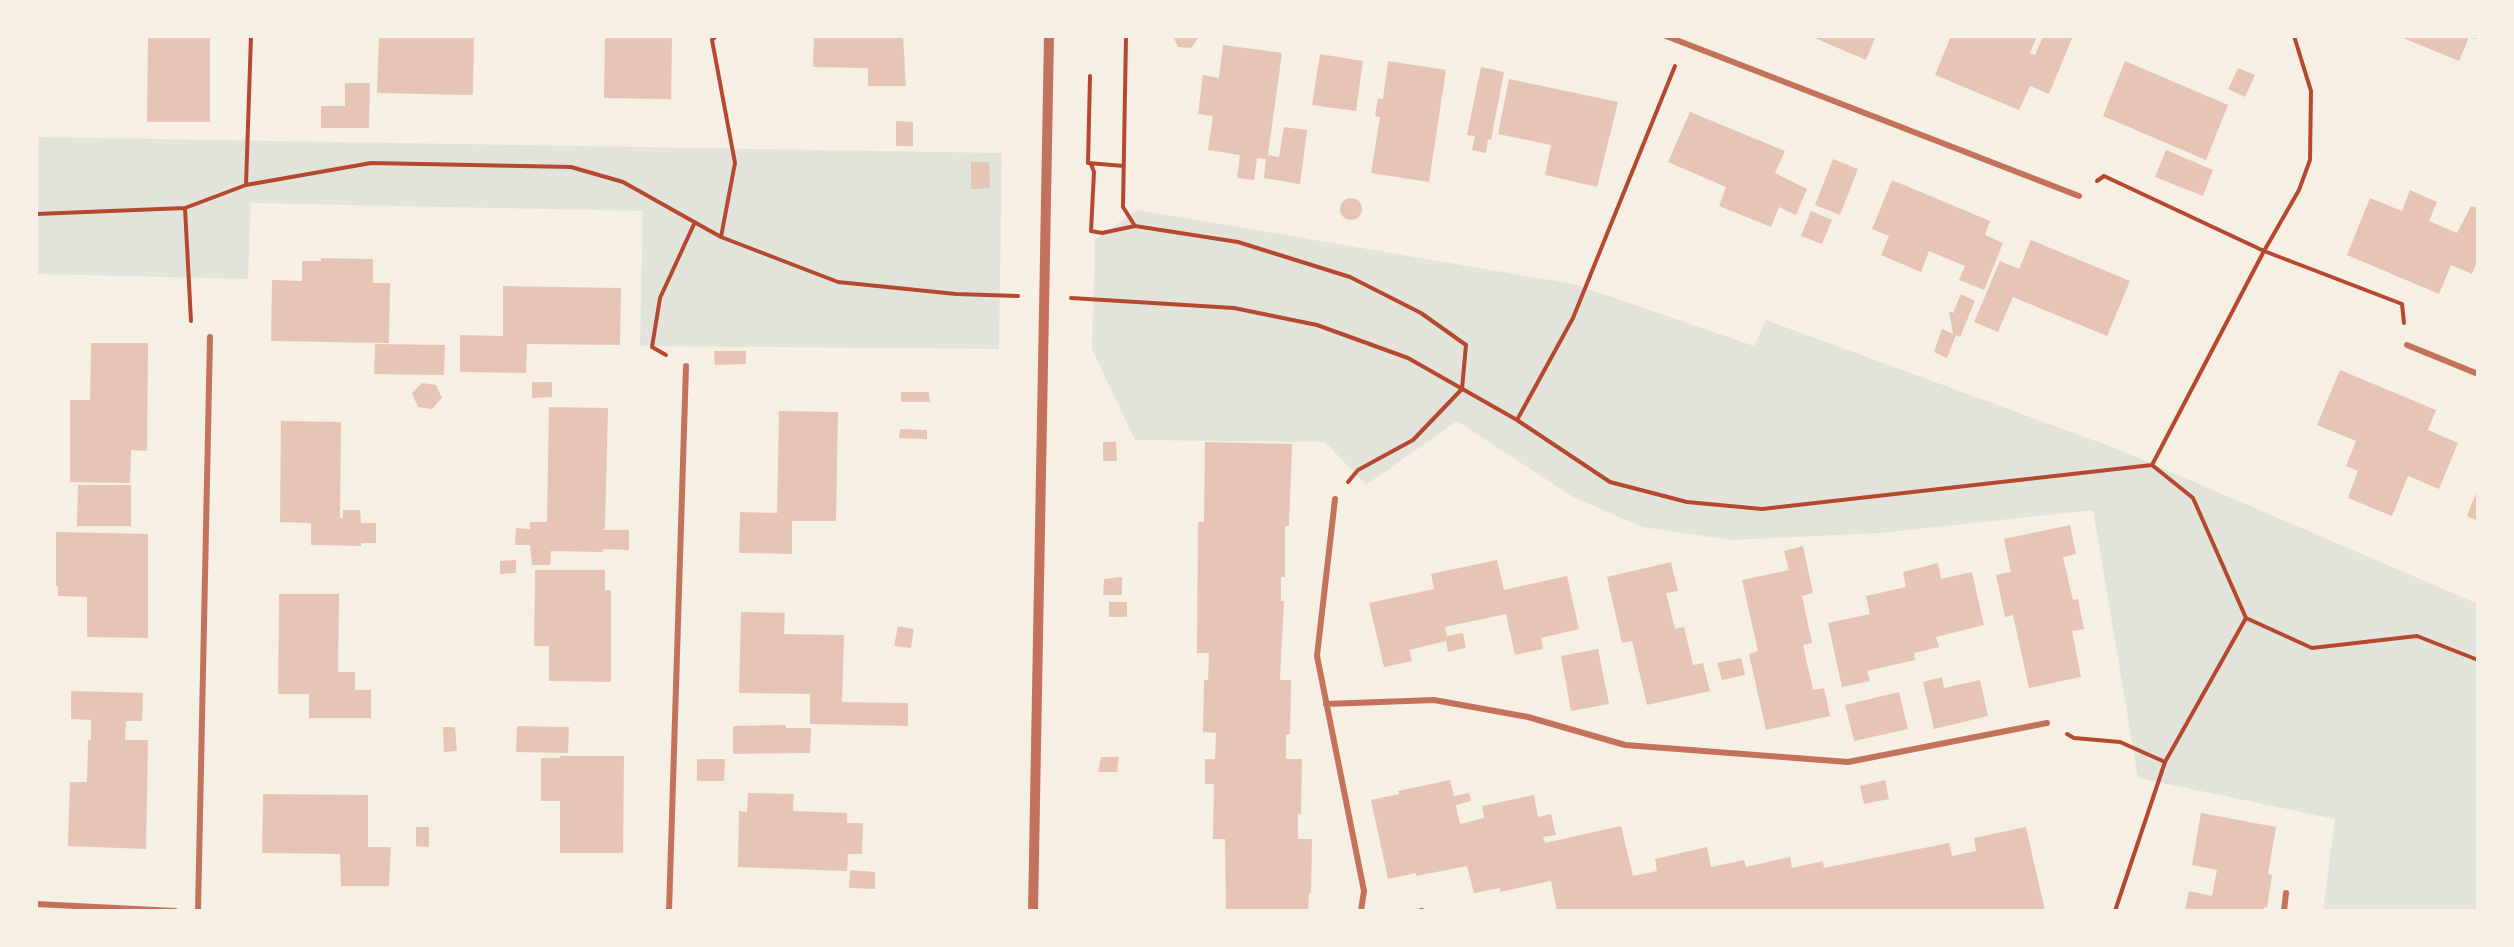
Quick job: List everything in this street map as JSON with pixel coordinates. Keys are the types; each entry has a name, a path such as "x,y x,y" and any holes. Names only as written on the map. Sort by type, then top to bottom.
{"street":[{"path":"1033,911 1049,36"},
{"path":"1665,36 2079,196"},
{"path":"198,911 210,337"},
{"path":"2407,345 2478,374"},
{"path":"669,911 686,366"},
{"path":"1335,499 1317,656 1364,891 1361,911"},
{"path":"1326,704 1434,700 1528,717 1625,745 1848,762 2047,723"},
{"path":"2284,911 2286,894"},
{"path":"36,904 175,911"}],"path":[{"path":"246,185 251,36"},
{"path":"716,36 712,40 735,163 721,237"},
{"path":"1126,36 1123,207 1135,226"},
{"path":"2152,465 2264,251 2299,190 2310,160 2311,91 2294,36"},
{"path":"1517,420 1573,318 1684,43"},
{"path":"1090,76 1088,163 1124,166"},
{"path":"36,214 185,208 246,185 371,163 571,167 623,182 721,237 838,282 956,294"},
{"path":"1092,164 1094,172 1091,231 1102,233 1135,226 1238,242 1350,277 1421,313 1466,345 1462,388 1413,440 1358,470 1335,499"},
{"path":"2079,196 2104,176 2264,251 2402,304 2407,345"},
{"path":"185,208 190,320 210,337"},
{"path":"686,366 652,347 660,298 695,222"},
{"path":"1130,300 1234,308 1317,325 1408,358 1517,420 1610,482 1687,501 1762,509 2152,465 2193,498 2246,618 2312,648 2417,636 2478,660"},
{"path":"2115,911 2165,762 2246,618"},
{"path":"2047,723 2074,738 2120,742 2165,762"}],"shaded area":[{"path":"36,137 1002,153 999,349 640,346 643,211 251,203 248,279 36,274"},
{"path":"1137,210 1574,284 1754,346 1766,320 2120,450 2478,604 2478,911 2323,911 2335,819 2138,778 2093,510 1881,533 1732,540 1642,527 1573,497 1457,421 1366,485 1325,442 1135,440 1092,349 1095,240"}],"building":[{"path":"148,36 210,36 210,122 147,122"},
{"path":"379,36 474,36 473,95 377,93"},
{"path":"605,36 672,36 671,99 604,98"},
{"path":"814,36 903,36 906,86 868,86 868,68 813,67"},
{"path":"1173,36 1199,37 1191,48 1178,47"},
{"path":"1810,36 1876,36 1866,60"},
{"path":"1951,36 2037,36 2030,53 2035,55 2043,36 2073,36 2049,94 2030,86 2019,110 1935,75"},
{"path":"2398,36 2478,36 2478,40 2469,37 2459,61"},
{"path":"1223,45 1282,53 1268,155 1279,157 1284,127 1307,130 1300,184 1264,178 1266,159 1257,158 1254,180 1237,178 1240,155 1208,150 1213,116 1198,114 1203,75 1219,78"},
{"path":"1320,54 1363,61 1356,111 1312,105"},
{"path":"1388,61 1446,70 1429,182 1371,173 1380,117 1375,116 1378,98 1383,99"},
{"path":"2125,61 2228,105 2206,160 2103,116"},
{"path":"1481,67 1504,72 1491,140 1488,139 1486,153 1472,150 1475,136 1467,135"},
{"path":"2238,68 2255,75 2245,97 2228,89"},
{"path":"1509,79 1618,102 1597,187 1545,175 1551,145 1498,134"},
{"path":"345,83 370,83 369,128 321,128 321,106 345,106"},
{"path":"1690,112 1785,151 1775,173 1807,189 1796,215 1779,207 1771,227 1719,206 1726,187 1668,162"},
{"path":"896,121 913,122 913,146 896,146"},
{"path":"2166,150 2213,170 2203,196 2155,177"},
{"path":"1833,159 1858,169 1840,215 1815,205"},
{"path":"971,162 989,162 990,188 971,189"},
{"path":"1892,180 1990,221 1985,235 2003,243 1984,290 1959,280 1965,266 1929,251 1921,272 1881,255 1889,236 1872,229"},
{"path":"2410,190 2437,202 2429,221 2457,233 2471,206 2478,208 2478,259 2472,274 2451,265 2439,294 2347,255 2370,198 2402,211"},
{"path":"1351,198 1359,201 1362,209 1359,217 1351,220 1343,217 1340,209 1343,201"},
{"path":"1811,211 1832,220 1822,244 1801,236"},
{"path":"2031,240 2130,281 2107,336 2013,297 1998,332 1974,322 2000,261 2019,269"},
{"path":"321,258 373,259 373,283 390,283 389,343 271,341 272,280 302,281 302,261 321,261"},
{"path":"503,286 621,288 620,345 527,344 526,373 460,372 460,335 503,336"},
{"path":"1961,294 1975,301 1960,337 1956,335 1947,358 1934,352 1942,329 1953,334 1949,311 1953,313"},
{"path":"91,343 148,343 147,451 131,450 130,483 70,482 70,400 90,400"},
{"path":"375,344 445,345 444,375 374,374"},
{"path":"714,351 746,351 746,364 715,365"},
{"path":"2340,370 2436,410 2428,430 2458,443 2439,489 2408,476 2392,516 2348,498 2358,471 2346,466 2356,441 2317,425"},
{"path":"532,382 552,382 552,397 532,398"},
{"path":"422,383 436,385 442,398 432,409 418,407 412,393"},
{"path":"901,392 929,392 930,402 901,402"},
{"path":"549,407 608,408 605,527 603,530 629,530 629,550 551,551 550,565 532,565 530,545 515,545 516,528 530,529 530,522 547,522"},
{"path":"779,411 838,412 836,521 792,521 792,554 739,553 740,512 777,513"},
{"path":"281,421 341,422 340,518 343,518 343,510 360,510 361,523 376,523 376,543 361,543 361,546 311,545 311,523 280,522"},
{"path":"900,429 927,430 927,439 899,438"},
{"path":"1103,442 1116,442 1117,461 1103,461"},
{"path":"1205,442 1292,444 1289,526 1285,526 1285,577 1281,577 1281,601 1284,601 1280,680 1291,680 1290,734 1286,735 1286,759 1302,759 1298,839 1312,839 1311,893 1309,893 1308,911 1226,911 1225,839 1213,839 1214,784 1205,784 1205,759 1215,759 1216,733 1203,732 1204,680 1208,680 1209,653 1197,653 1198,522 1204,522"},
{"path":"78,485 131,485 131,526 77,526"},
{"path":"2478,488 2478,521 2467,516"},
{"path":"2070,525 2076,554 2063,557 2073,600 2078,599 2084,629 2072,631 2081,677 2029,688 2013,615 2005,617 1996,575 2011,572 2004,539"},
{"path":"56,532 148,534 148,638 87,637 87,597 58,596"},
{"path":"1803,546 1813,593 1802,596 1812,643 1803,645 1813,690 1824,688 1830,716 1766,730 1749,654 1758,651 1742,580 1789,570 1784,551"},
{"path":"516,560 516,573 500,574 500,561"},
{"path":"1497,560 1504,590 1567,576 1579,629 1541,638 1543,649 1515,655 1506,614 1445,627 1447,636 1463,633 1466,648 1448,652 1446,641 1409,650 1412,661 1384,667 1369,603 1434,589 1431,574"},
{"path":"1671,562 1678,591 1666,593 1675,629 1684,627 1693,665 1703,663 1710,691 1647,705 1632,641 1622,643 1607,577"},
{"path":"1938,563 1941,579 1972,572 1984,625 1936,637 1939,647 1914,653 1915,660 1867,671 1870,681 1842,687 1828,623 1870,614 1866,596 1906,587 1903,572"},
{"path":"535,570 605,570 605,590 611,590 611,682 549,681 549,646 534,646"},
{"path":"1122,577 1122,595 1103,595 1104,579"},
{"path":"279,594 339,594 338,672 355,672 355,690 371,690 371,718 309,718 309,694 278,694"},
{"path":"1109,602 1127,602 1127,617 1109,617"},
{"path":"741,612 785,613 784,634 844,635 842,702 908,703 908,726 810,724 810,694 739,693"},
{"path":"898,626 914,629 911,648 894,646"},
{"path":"1598,649 1609,704 1571,711 1561,656"},
{"path":"1741,658 1745,675 1722,680 1717,663"},
{"path":"1942,677 1944,688 1980,680 1988,716 1934,729 1923,682"},
{"path":"71,691 143,693 142,721 126,721 125,740 148,740 146,849 68,846 70,782 87,782 88,740 91,740 91,720 71,719"},
{"path":"1899,692 1908,729 1854,741 1845,705"},
{"path":"786,725 786,728 811,728 810,753 733,754 733,726"},
{"path":"517,726 569,727 568,753 516,752"},
{"path":"443,727 455,727 457,751 444,752"},
{"path":"560,756 624,756 623,853 560,853 560,801 541,801 541,758 560,758"},
{"path":"1101,757 1119,757 1117,772 1098,772"},
{"path":"697,759 725,759 724,781 697,781"},
{"path":"1450,780 1454,796 1469,793 1471,801 1456,805 1460,824 1484,818 1482,806 1534,795 1538,817 1551,814 1556,835 1543,837 1545,843 1621,826 1633,876 1657,871 1655,859 1707,847 1711,867 1744,860 1746,867 1790,857 1792,868 1823,861 1824,868 1949,843 1952,856 1976,851 1974,838 2026,827 2045,911 1557,911 1551,881 1500,892 1500,888 1474,893 1467,866 1388,879 1371,800 1399,794 1398,791"},
{"path":"1885,780 1889,799 1864,804 1860,786"},
{"path":"748,793 794,794 793,811 847,813 847,823 863,823 862,854 848,854 847,871 738,867 739,811 747,812"},
{"path":"263,794 368,795 368,847 391,847 389,886 341,886 340,854 262,853"},
{"path":"2201,813 2276,827 2268,874 2272,875 2267,908 2264,907 2263,911 2185,911 2189,891 2212,896 2217,870 2192,865"},
{"path":"416,827 429,827 429,847 416,846"},
{"path":"850,870 875,872 875,889 849,888"}]}
